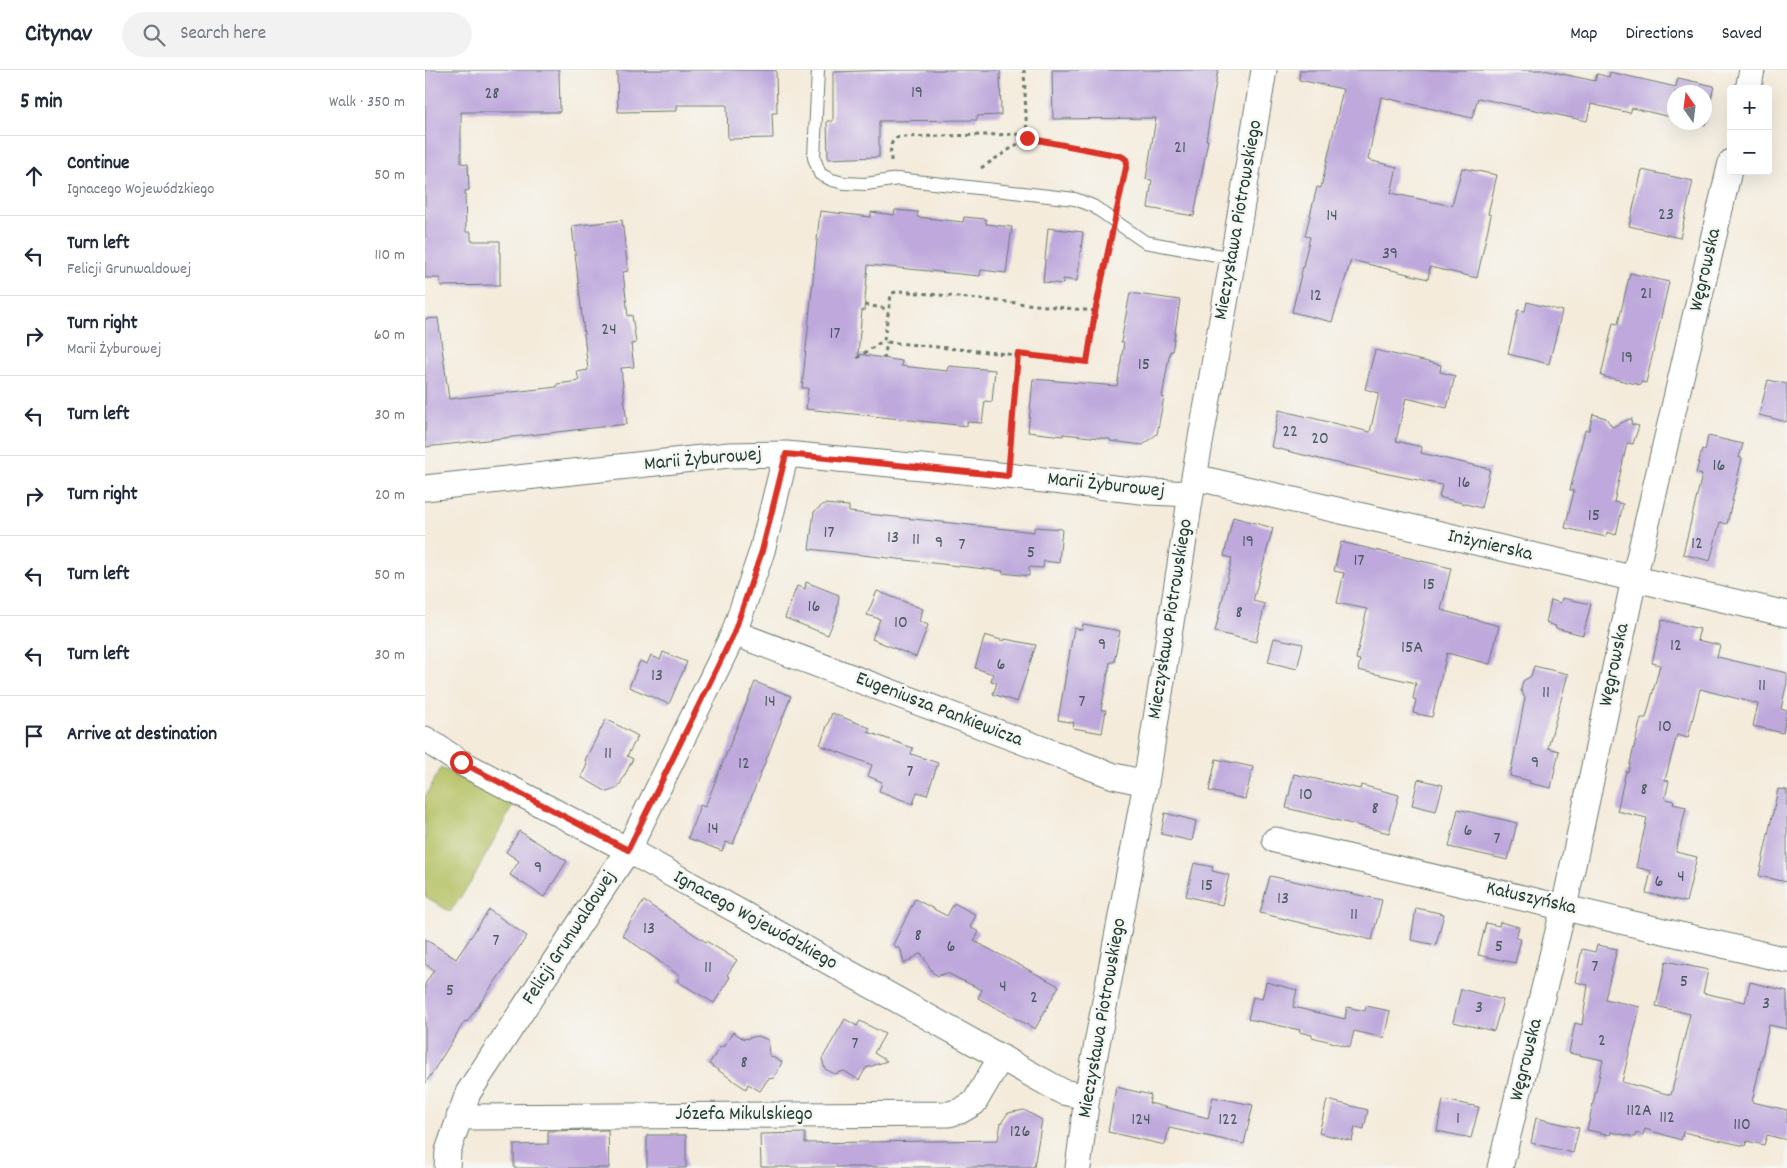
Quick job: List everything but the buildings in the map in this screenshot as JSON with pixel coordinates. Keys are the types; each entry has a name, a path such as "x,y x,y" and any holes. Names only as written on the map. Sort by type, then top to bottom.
{"street":[{"name":"Mieczysława Piotrowskiego","path":"1078,1168 1087,1097 1146,783 1192,486 1233,258 1264,70"},
{"path":"1749,85 1752,70"},
{"name":"Węgrowska","path":"1500,1168 1564,907 1633,579 1728,175"},
{"name":"Marii Żyburowej","path":"425,488 729,455 786,454 1150,492 1192,486"},
{"name":"Felicji Grunwaldowej","path":"447,1168 448,1151 468,1093 628,850 734,633 762,551 786,454"},
{"name":"Inżynierska","path":"1192,486 1633,579 1787,614"},
{"name":"Eugeniusza Pankiewicza","path":"734,633 1114,776 1146,783"},
{"name":"Ignacego Wojewódzkiego","path":"425,739 461,762 628,850 1063,1092 1087,1097"},
{"name":"Kałuszyńska","path":"1275,840 1787,960"},
{"name":"Józefa Mikulskiego","path":"459,1117 949,1114 960,1112 974,1103 1001,1057"}],"lane":[{"path":"818,70 814,158 820,174 832,180 844,183 867,184 898,179 1075,199 1093,206 1145,242 1233,258"}],"path":[{"path":"1024,70 1027,138"},
{"path":"857,358 885,341 1087,362 1095,312 1127,163 1126,159 1121,156 1027,138 980,169"},
{"path":"885,359 888,309 891,295 900,291 1095,312"},
{"path":"865,305 888,309"},
{"path":"1008,476 1018,354"}],"green space":[{"path":"441,768 513,805 471,882 450,912 425,896 425,797"}],"route":[{"path":"461,762 628,850 734,633 762,551 786,454 1008,476 1018,354 1087,362 1095,312 1127,163 1126,159 1121,156 1027,138"}]}
